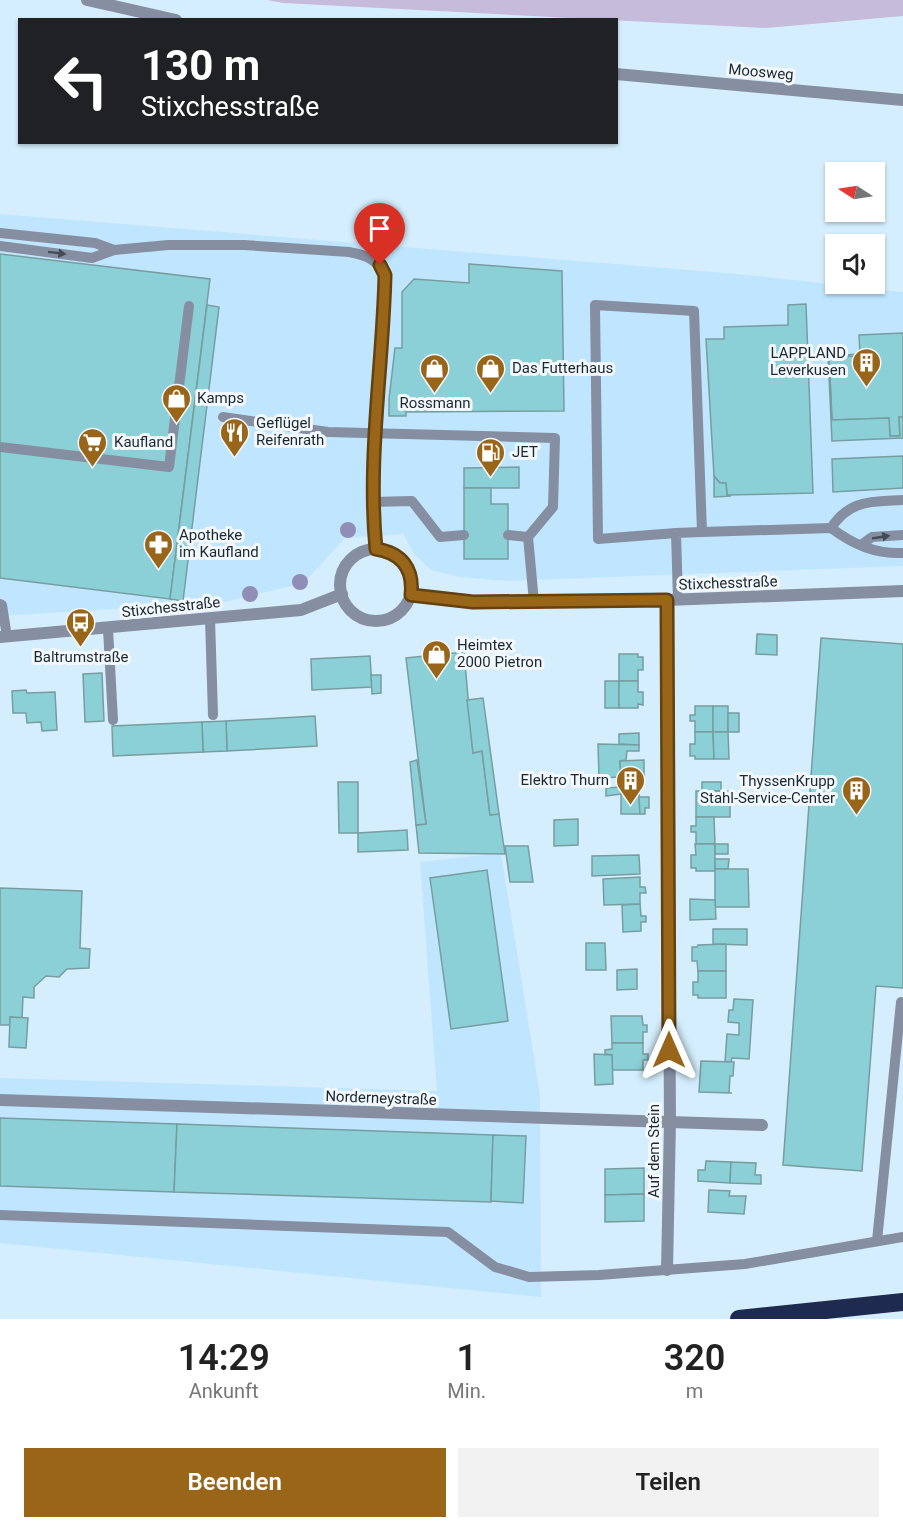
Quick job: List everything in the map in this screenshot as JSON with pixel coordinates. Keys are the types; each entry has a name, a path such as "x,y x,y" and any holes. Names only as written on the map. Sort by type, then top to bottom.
{"highway":[{"path":"740,1319 903,1302"}],"street":[{"path":"87,0 167,18"},
{"name":"Moosweg","path":"618,74 903,100"},
{"path":"376,549 387,550 397,555 405,563 412,584 411,595 398,614 376,621 354,614 346,605 340,583 342,572 356,555 365,550 376,549"},
{"name":"Stixchesstraße","path":"411,595 473,602 534,602 673,600 903,591"},
{"name":"Stixchesstraße","path":"3,637 301,610 342,594"},
{"name":"Auf dem Stein","path":"668,1270 673,600"},
{"name":"Norderneystraße","path":"0,1100 762,1125"}],"lane":[{"path":"0,233 95,243 114,250"},
{"path":"0,246 92,258 114,250 168,245 244,245 349,252 373,259 380,265 385,275 372,502 376,549"},
{"path":"702,532 694,311 595,305 598,539 676,533 831,528 843,537 884,553 903,553"},
{"path":"0,447 169,467 189,306"},
{"path":"223,417 327,432 555,438 553,507 528,537 534,602"},
{"path":"831,528 838,517 862,502 903,500"},
{"path":"372,502 412,501 441,537 464,535"},
{"path":"673,600 676,533"},
{"path":"507,535 528,537"},
{"path":"861,545 872,537 903,535"},
{"path":"0,604 2,605 3,637"},
{"path":"210,619 213,715"},
{"path":"108,629 113,720"},
{"path":"877,1241 900,1002"},
{"path":"0,1215 448,1232 495,1267 529,1277 598,1275 745,1264 903,1237"}],"shaded area":[{"path":"267,0 903,0 903,16 766,28 618,20 618,18 573,18 283,3"},
{"path":"0,214 738,274 825,283 825,294 885,294 885,290 903,292 903,566 508,581 459,577 431,570 414,554 403,534 345,538 304,583 225,602 0,616"},
{"path":"501,853 540,1094 541,1297 0,1243 0,1078 437,1091 420,862"}],"building":[{"name":"Kaufland","path":"0,254 210,279 170,599 0,578"},
{"path":"469,264 562,271 564,411 406,412 406,416 389,416 395,348 402,348 402,292 414,279 469,283"},
{"path":"806,304 813,493 727,495 726,483 720,483 714,476 706,339 724,339 724,327 788,325 788,305"},
{"path":"207,305 219,307 183,601 170,599"},
{"name":"LAPPLAND Leverkusen","path":"903,333 903,417 899,417 900,436 890,436 889,418 832,420 829,357 860,356 859,335"},
{"path":"860,354 829,357 832,420 889,418 890,436 900,436 899,417 903,417 903,438 832,441 828,356"},
{"path":"903,456 903,488 833,492 832,459"},
{"name":"JET","path":"519,467 519,488 464,488 464,468"},
{"path":"714,476 720,483 726,483 727,495 731,496 714,497"},
{"path":"464,488 491,488 491,504 508,504 508,559 464,559"},
{"path":"757,634 777,635 777,655 756,654"},
{"name":"ThyssenKrupp Stahl-Service-Center","path":"821,638 903,644 903,988 876,986 862,1171 783,1165"},
{"path":"464,652 473,753 482,751 490,815 499,814 505,854 419,853 416,825 426,824 406,658"},
{"path":"619,654 638,654 638,657 643,657 643,670 638,670 638,681 619,681"},
{"path":"370,656 372,687 312,690 311,659"},
{"path":"102,673 104,721 85,722 83,674"},
{"path":"371,675 381,675 381,693 372,694"},
{"path":"605,681 619,681 619,708 605,708"},
{"path":"619,681 638,681 638,692 643,692 643,705 638,704 638,708 619,708"},
{"path":"26,690 27,693 55,692 57,730 42,731 41,722 27,723 26,713 13,713 12,691"},
{"path":"483,698 499,814 490,815 482,751 473,753 467,700"},
{"path":"695,706 713,706 713,732 695,732 695,721 690,721 690,715 695,715"},
{"path":"713,706 728,706 728,732 713,732"},
{"path":"728,713 739,713 739,732 728,732"},
{"path":"315,716 317,746 227,751 226,721"},
{"path":"226,721 227,751 203,752 202,722"},
{"path":"202,722 203,752 113,756 112,726"},
{"path":"695,732 713,732 714,759 695,759 695,756 690,756 690,744 695,744"},
{"path":"713,732 728,732 729,759 714,759"},
{"path":"639,733 639,745 619,744 619,734"},
{"path":"598,744 639,745 639,751 627,751 626,760 620,761 621,777 599,778"},
{"path":"417,760 426,824 416,825 410,762"},
{"path":"644,760 644,777 639,777 639,787 621,787 620,761"},
{"path":"338,782 358,782 358,833 339,833"},
{"path":"702,782 721,782 721,791 702,791"},
{"name":"Elektro Thurn","path":"621,787 639,787 640,814 621,814"},
{"path":"621,787 621,794 606,796 606,788"},
{"path":"696,791 730,791 730,817 696,817"},
{"path":"639,797 649,797 649,808 645,808 645,814 640,814"},
{"path":"696,817 714,817 715,844 696,844 696,832 691,832 691,826 696,826"},
{"path":"578,819 578,845 554,846 554,820"},
{"path":"407,830 408,850 358,852 358,833"},
{"path":"695,844 715,844 715,871 696,871 696,868 691,868 691,855 696,855"},
{"path":"715,844 728,844 728,854 715,854"},
{"path":"505,846 528,846 533,882 510,882"},
{"path":"639,855 640,874 592,876 592,856"},
{"path":"715,859 729,859 728,869 715,869"},
{"path":"715,869 748,869 749,907 715,907"},
{"path":"487,870 508,1021 451,1029 430,878"},
{"path":"640,877 640,887 645,887 646,893 640,893 640,904 604,905 603,879"},
{"path":"0,888 82,891 80,948 90,949 89,968 67,969 59,977 46,976 34,987 34,998 23,997 22,1018 10,1017 10,1025 0,1025"},
{"path":"690,899 715,900 716,919 690,920"},
{"path":"640,904 641,916 646,916 646,922 641,922 641,931 623,932 622,905"},
{"path":"713,929 747,929 747,945 713,944"},
{"path":"586,943 605,943 606,970 586,970"},
{"path":"726,944 726,971 698,971 697,961 692,961 692,947"},
{"path":"637,969 637,989 617,990 617,970"},
{"path":"698,971 726,971 726,998 698,998 698,995 693,995 693,982 698,982"},
{"path":"734,999 753,1000 749,1059 732,1058 731,1062 725,1062 727,1034 739,1035 739,1023 728,1022 729,1010 733,1010"},
{"path":"611,1016 642,1016 643,1025 647,1025 647,1032 643,1032 643,1043 612,1043"},
{"path":"10,1017 28,1018 26,1048 9,1047"},
{"path":"612,1043 643,1043 643,1054 648,1054 648,1060 643,1060 643,1070 612,1070 612,1055 605,1054 605,1050 612,1049"},
{"path":"594,1054 612,1055 613,1084 595,1085"},
{"path":"701,1061 734,1062 729,1093 699,1092"},
{"path":"0,1118 177,1124 174,1192 0,1186"},
{"path":"177,1124 493,1135 491,1202 174,1192"},
{"path":"493,1135 526,1136 523,1203 491,1201"},
{"path":"706,1161 731,1162 730,1183 698,1181 698,1170 705,1170"},
{"path":"731,1162 756,1163 755,1175 761,1175 761,1184 730,1183"},
{"path":"644,1168 644,1194 605,1195 605,1169"},
{"path":"709,1190 730,1191 729,1196 746,1196 744,1214 708,1212"},
{"path":"644,1194 644,1221 605,1222 605,1195"}],"place":[{"name":"LAPPLAND Leverkusen","path":"867,388"},
{"name":"Rossmann","path":"435,394"},
{"name":"Das Futterhaus","path":"491,394"},
{"name":"Kamps","path":"176,424"},
{"name":"Geflügel Reifenrath","path":"235,458"},
{"name":"Kaufland","path":"93,468"},
{"name":"JET","path":"491,478"},
{"name":"Apotheke im Kaufland","path":"158,570"},
{"name":"Baltrumstraße","path":"81,648"},
{"name":"Heimtex 2000 Pietron","path":"436,680"},
{"name":"Elektro Thurn","path":"630,806"},
{"name":"ThyssenKrupp Stahl-Service-Center","path":"856,816"}],"route":[{"path":"380,265 385,275 372,502 376,549 387,550 397,555 405,563 410,573 411,595 473,602 667,600 669,1050"}]}
